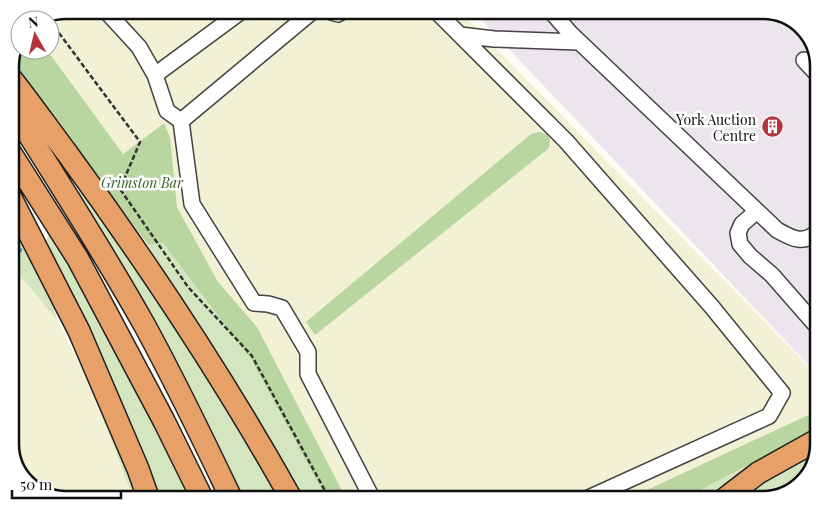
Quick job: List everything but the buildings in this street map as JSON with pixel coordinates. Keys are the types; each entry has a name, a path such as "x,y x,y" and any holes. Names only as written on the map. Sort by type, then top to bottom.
{"highway":[{"path":"19,89 108,209 167,296 237,406 287,491"},
{"path":"19,120 99,246 145,327 185,402 228,491"},
{"path":"19,166 78,259 164,421 199,491"},
{"path":"19,214 79,331 146,491"},
{"path":"735,491 758,473 810,445"}],"lane":[{"path":"113,19 150,62 167,111 180,121 192,204 254,303 282,308 308,352 308,374 368,491"},
{"path":"155,75 231,19"},
{"path":"180,121 303,19"},
{"path":"444,19 569,144 708,302 782,393 769,416 604,491"},
{"path":"558,19 578,42 777,230 794,240 810,238"},
{"path":"460,35 494,39 578,42"},
{"path":"804,60 810,66"},
{"path":"757,211 742,224 738,233 740,244 750,256 772,274 810,318"}],"path":[{"path":"60,35 139,141 120,189 188,287 252,356 325,491"}],"shaded area":[{"path":"467,19 810,368 810,414 644,491 342,491 257,327 218,282 177,207 170,137 163,123 123,154 54,60 60,60 60,20"},
{"path":"481,19 769,19 787,25 800,37 808,51 810,63 810,367"},
{"path":"19,275 57,320 91,387 131,491 54,490 37,481 24,465 19,447"}],"green space":[{"name":"Grimston Bar","path":"20,60 54,60 123,154 164,123 170,137 177,207 218,282 257,327 342,491 322,491 252,361 163,243 148,245 19,70"},
{"path":"539,132 546,134 550,139 549,148 315,335 306,322 531,134"},
{"path":"83,189 214,382 278,491 238,491 155,326 78,192"},
{"path":"49,232 104,328 189,491 154,491 45,245"},
{"path":"19,235 44,281 57,320 19,275"},
{"path":"163,243 252,361 322,491 295,491 222,366 148,245"},
{"path":"91,387 138,491 131,491"},
{"path":"810,414 810,434 698,491 644,491"},
{"path":"810,453 804,468 787,485 769,491 750,491 781,469"},
{"path":"761,459 720,491 699,491"}],"place":[{"name":"York Auction Centre","path":"772,127"}]}
